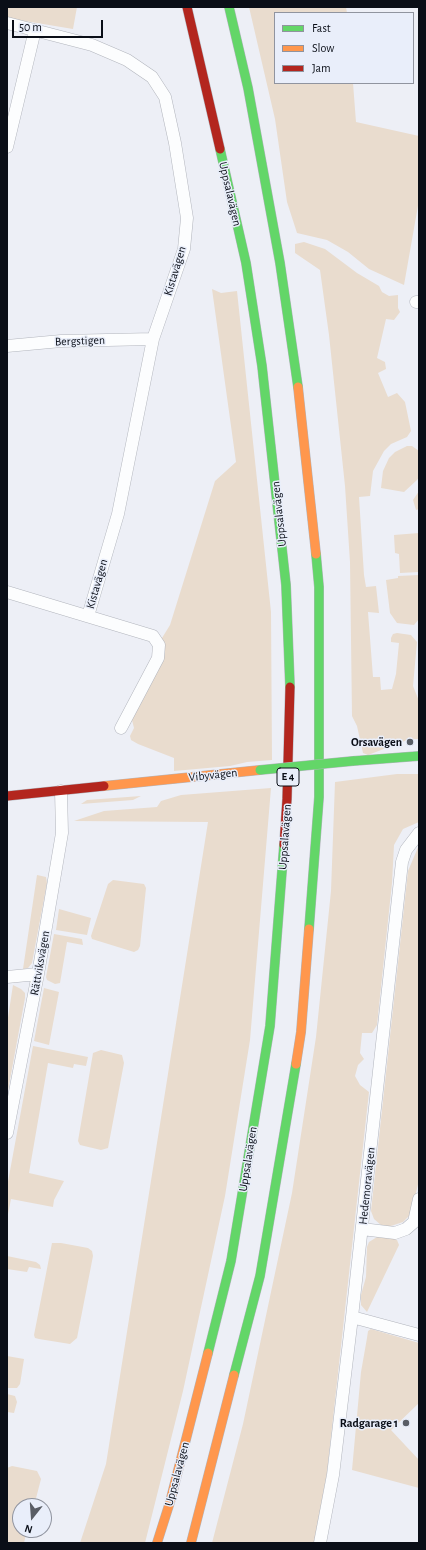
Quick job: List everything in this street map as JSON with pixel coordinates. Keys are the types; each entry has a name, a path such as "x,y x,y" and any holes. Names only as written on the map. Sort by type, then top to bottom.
{"main road":[{"name":"Uppsalavägen","path":"157,1543 170,1502 231,1261 270,1026 287,799 290,692 286,586 262,366 246,263 188,7"},
{"path":"191,1543 261,1268 301,1032 319,789 320,587 296,369 280,263 248,88 229,7"},
{"name":"Vibyvägen","path":"7,796 260,770 419,756"}],"street":[{"name":"Kistavägen","path":"7,23 92,45 127,60 152,77 164,97 175,143 187,218 184,249 153,339 120,506 88,616"},
{"path":"7,147 35,30"},
{"name":"Bergstigen","path":"7,346 61,342 153,339"},
{"path":"7,592 153,636 159,645 158,658 121,728"},
{"name":"Rättviksvägen","path":"7,1133 38,974 62,833 60,791"},
{"name":"Hedemoravägen","path":"320,1543 333,1475 352,1318 402,862 406,850 419,832"},
{"path":"7,977 38,974"},
{"path":"362,1229 395,1233 406,1229 414,1222 419,1199"},
{"path":"352,1318 419,1335"}],"shaded area":[{"path":"7,7 77,7 73,29 7,18"},
{"path":"249,7 346,7 347,12 274,12 274,84 353,84 356,122 419,136 419,200 404,285 369,269 348,252 327,240 297,233 287,202 275,119"},
{"path":"304,242 325,249 357,273 379,286 382,292 389,296 398,295 398,308 400,312 394,320 386,319 377,358 385,362 386,369 378,373 388,397 397,393 405,402 411,431 407,437 391,444 384,451 373,471 370,496 359,497 366,587 376,586 379,613 368,612 373,677 380,677 381,690 392,689 396,674 399,643 391,642 391,638 393,634 397,633 411,635 417,642 413,686 419,701 419,739 410,739 368,755 363,753 357,726 352,716 350,562 345,486 329,335 320,270 295,253 295,244"},
{"path":"212,289 221,293 237,291 271,612 272,760 247,762 230,766 174,771 174,758 138,744 131,740 130,736 134,728 132,720 162,638 170,625 215,481 236,462"},
{"path":"407,446 412,446 419,451 419,477 404,492 381,488 383,471 389,458 395,452"},
{"path":"419,491 419,509 416,510 413,500"},
{"path":"419,533 419,572 400,573 399,554 395,553 394,535"},
{"path":"419,575 419,619 414,625 397,623 390,613 386,580 398,578 398,576"},
{"path":"397,774 419,774 419,822 403,829 394,845 392,883 377,1025 372,1033 362,1033 360,1053 364,1059 358,1065 355,1076 360,1085 369,1092 327,1473 314,1543 212,1543 243,1424 292,1193 316,1037 331,891 335,782"},
{"path":"271,788 250,1040 225,1196 183,1391 145,1543 80,1543 106,1464 208,822 74,821 104,811 157,807 161,801 181,795"},
{"path":"141,796 133,800 81,804 87,800"},
{"path":"419,845 419,1180 411,1214 403,1222 388,1227 381,1225 374,1219 371,1211 408,871"},
{"path":"37,875 46,877 47,883 32,963 28,968 23,969"},
{"path":"113,880 144,884 146,888 140,946 138,950 134,952 92,939 91,936 108,884"},
{"path":"59,909 91,918 87,935 56,930"},
{"path":"54,934 82,939 83,945 67,942 60,983 55,984 47,980 46,977"},
{"path":"13,985 25,993 25,998 7,1096 7,1024"},
{"path":"44,988 59,992 49,1045 34,1041"},
{"path":"33,1046 88,1057 86,1066 74,1064 73,1068 48,1063 29,1173 64,1181 54,1200 53,1207 11,1199 7,1219 7,1187"},
{"path":"101,1050 122,1055 124,1063 108,1148 101,1150 80,1145 78,1141 93,1053"},
{"path":"377,1237 397,1240 399,1245 367,1312 361,1305 361,1295 366,1277 367,1247 369,1242"},
{"path":"52,1243 61,1243 88,1248 92,1251 93,1256 77,1338 70,1344 35,1338 34,1335"},
{"path":"7,1256 36,1262 40,1265 41,1269 29,1267 27,1272 7,1269"},
{"path":"371,1329 419,1343 419,1403 391,1430 419,1460 419,1488 352,1470 361,1372 368,1331"},
{"path":"7,1356 24,1359 20,1384 17,1388 7,1388"},
{"path":"7,1394 15,1396 17,1402 14,1413 7,1412"},
{"path":"12,1466 37,1471 41,1479 36,1498 12,1498 12,1538 25,1538 24,1543 7,1543 7,1468"}],"traffic: fast":[{"path":"229,7 248,88 280,263 298,387"},
{"path":"220,149 246,263 262,366 286,585 290,687"},
{"path":"309,929 319,797 319,587 316,554"},
{"path":"353,761 419,756"},
{"path":"260,770 353,761"},
{"path":"208,1353 231,1261 270,1026 284,845"},
{"path":"234,1375 260,1276 296,1064"}],"traffic: slow":[{"path":"298,387 316,554"},
{"path":"104,786 260,770"},
{"path":"296,1064 301,1032 309,929"},
{"path":"157,1543 170,1502 208,1353"},
{"path":"191,1543 234,1375"}],"traffic: jam":[{"path":"187,7 220,149"},
{"path":"284,845 287,799 290,687"},
{"path":"7,796 104,786"}],"place":[{"name":"Orsavägen","path":"410,742"},
{"name":"Radgarage 1","path":"406,1423"}]}
